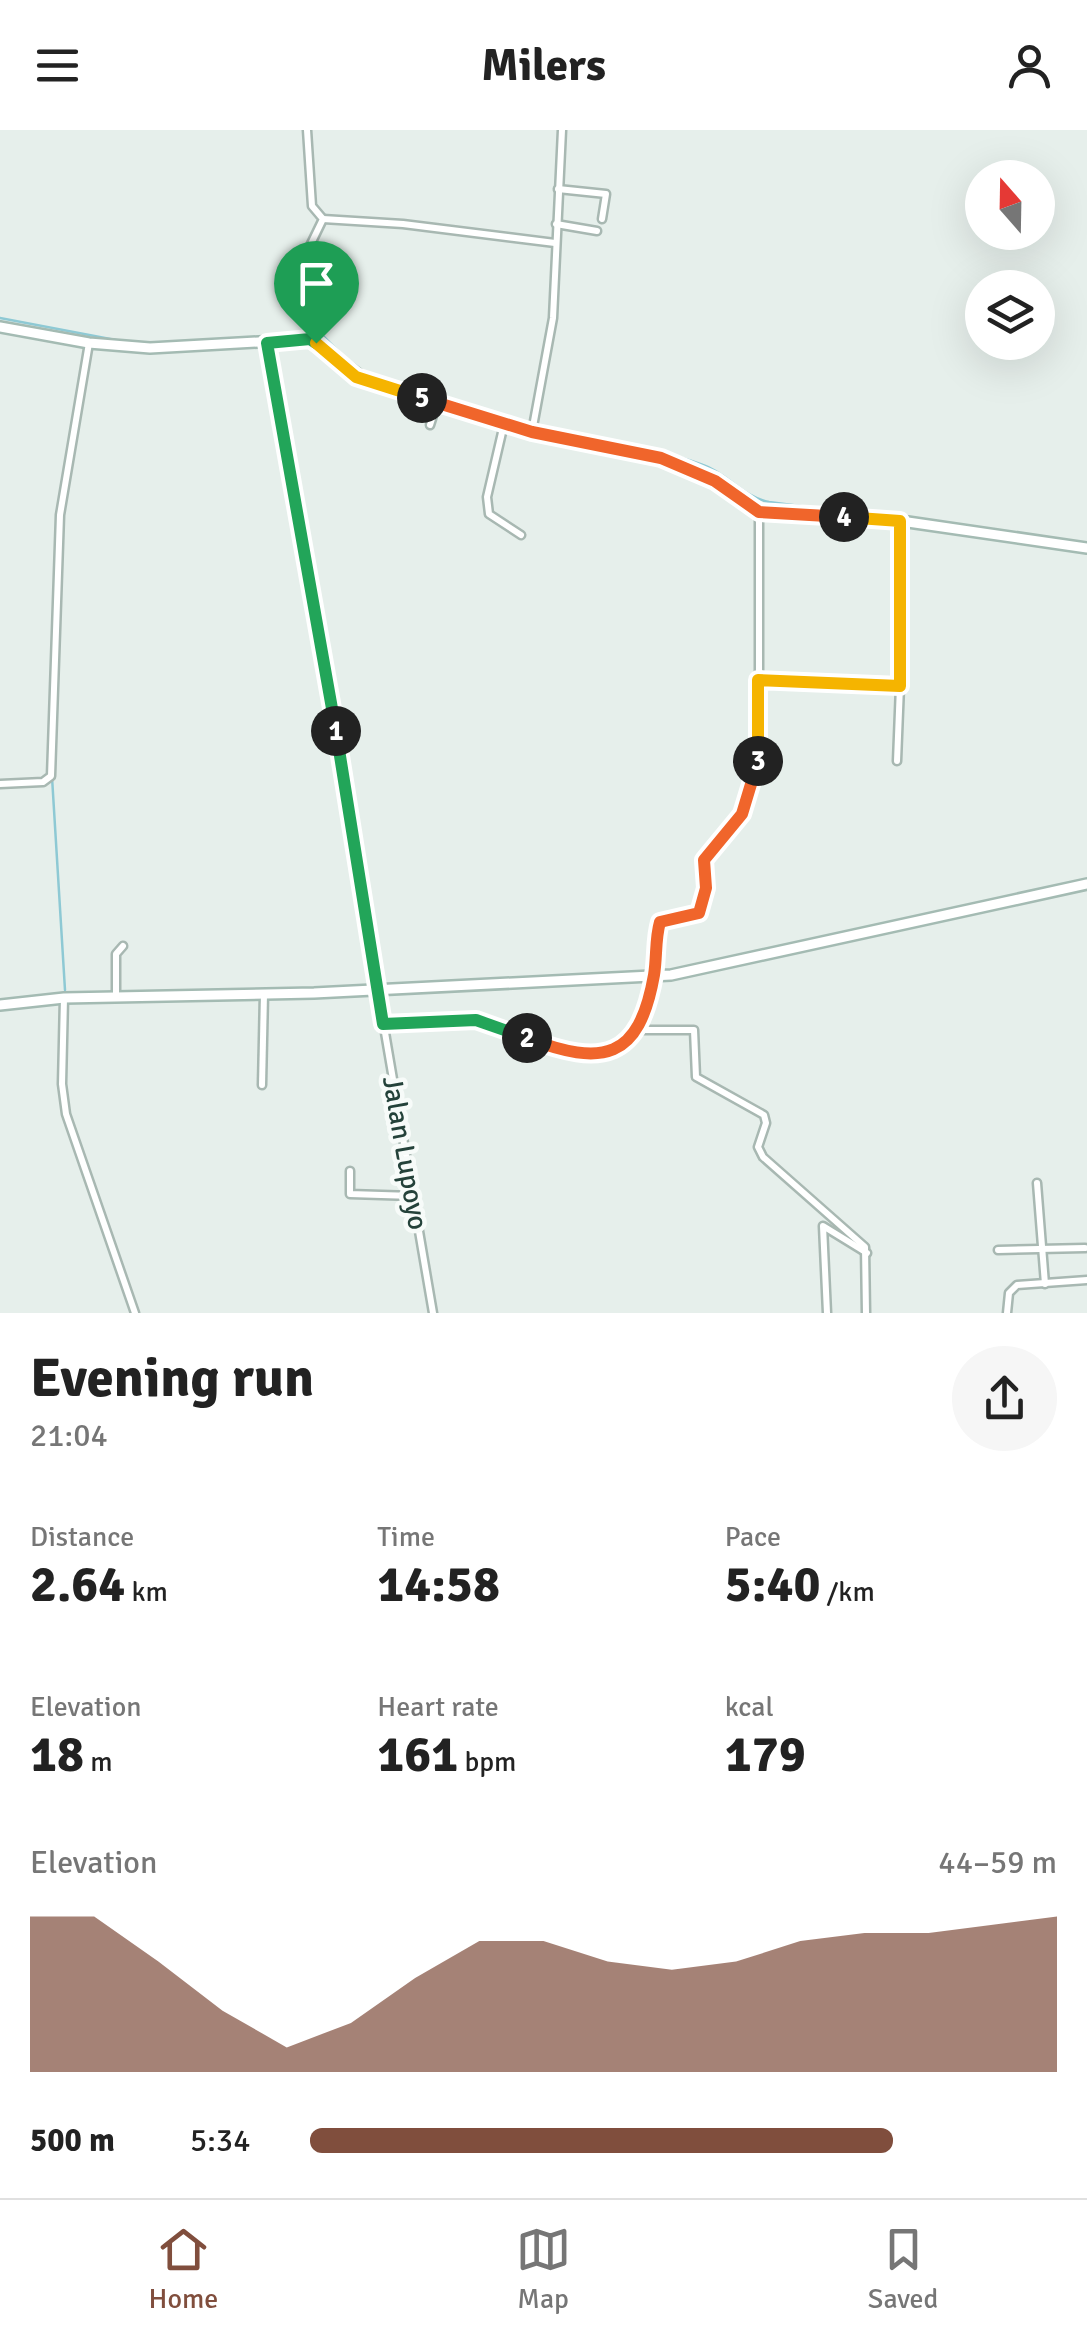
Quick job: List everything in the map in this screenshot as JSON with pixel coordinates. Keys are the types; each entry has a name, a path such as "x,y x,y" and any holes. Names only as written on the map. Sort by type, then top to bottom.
{"street":[{"path":"308,130 312,206 322,219 403,224 555,243"},
{"path":"533,428 553,318 562,130"},
{"path":"558,189 606,194 602,219"},
{"path":"310,339 308,250 322,219"},
{"path":"556,224 597,231"},
{"path":"0,327 89,343 150,348 310,339 364,381 504,427 533,428 661,458 715,481 759,512 900,521 1087,548"},
{"name":"Jalan Lupoyo","path":"272,342 433,1313"},
{"path":"0,784 43,782 52,776 60,515 89,343"},
{"path":"430,425 437,406"},
{"path":"504,427 487,497 489,514 521,535"},
{"path":"383,1024 476,1020 552,1047 599,1052 623,1048 638,1030 654,976 660,922 699,913 706,888 704,860 745,806 759,756 759,512"},
{"path":"896,762 900,521"},
{"path":"758,680 900,686"},
{"path":"0,1006 64,998 381,990 654,976 1087,884"},
{"path":"116,998 116,954 123,946"},
{"path":"262,1085 264,994"},
{"path":"64,998 66,1114 135,1313"},
{"path":"638,1030 694,1030 694,1074 764,1115 766,1123 758,1148 764,1158 812,1197 868,1253 866,1313"},
{"path":"350,1171 350,1194 413,1196"},
{"path":"1036,1183 1044,1284"},
{"path":"827,1313 822,1226 868,1253"},
{"path":"998,1250 1085,1248"},
{"path":"1007,1313 1012,1286 1087,1280"}],"waterway":[{"path":"0,318 126,342"},
{"path":"249,338 306,334"},
{"path":"314,335 324,337 351,364"},
{"path":"378,381 529,424"},
{"path":"537,426 682,458 712,469 769,502 1087,543"},
{"path":"52,777 65,990"}],"route":[{"path":"310,339 316,343 356,377 370,383 532,432 644,452 715,481 759,512 900,521 900,686 758,680 760,748 742,814 704,860 706,888 699,913 668,917 660,922 654,976 638,1030 619,1050 552,1047 476,1020 383,1024 310,575 267,343 310,339"}]}
